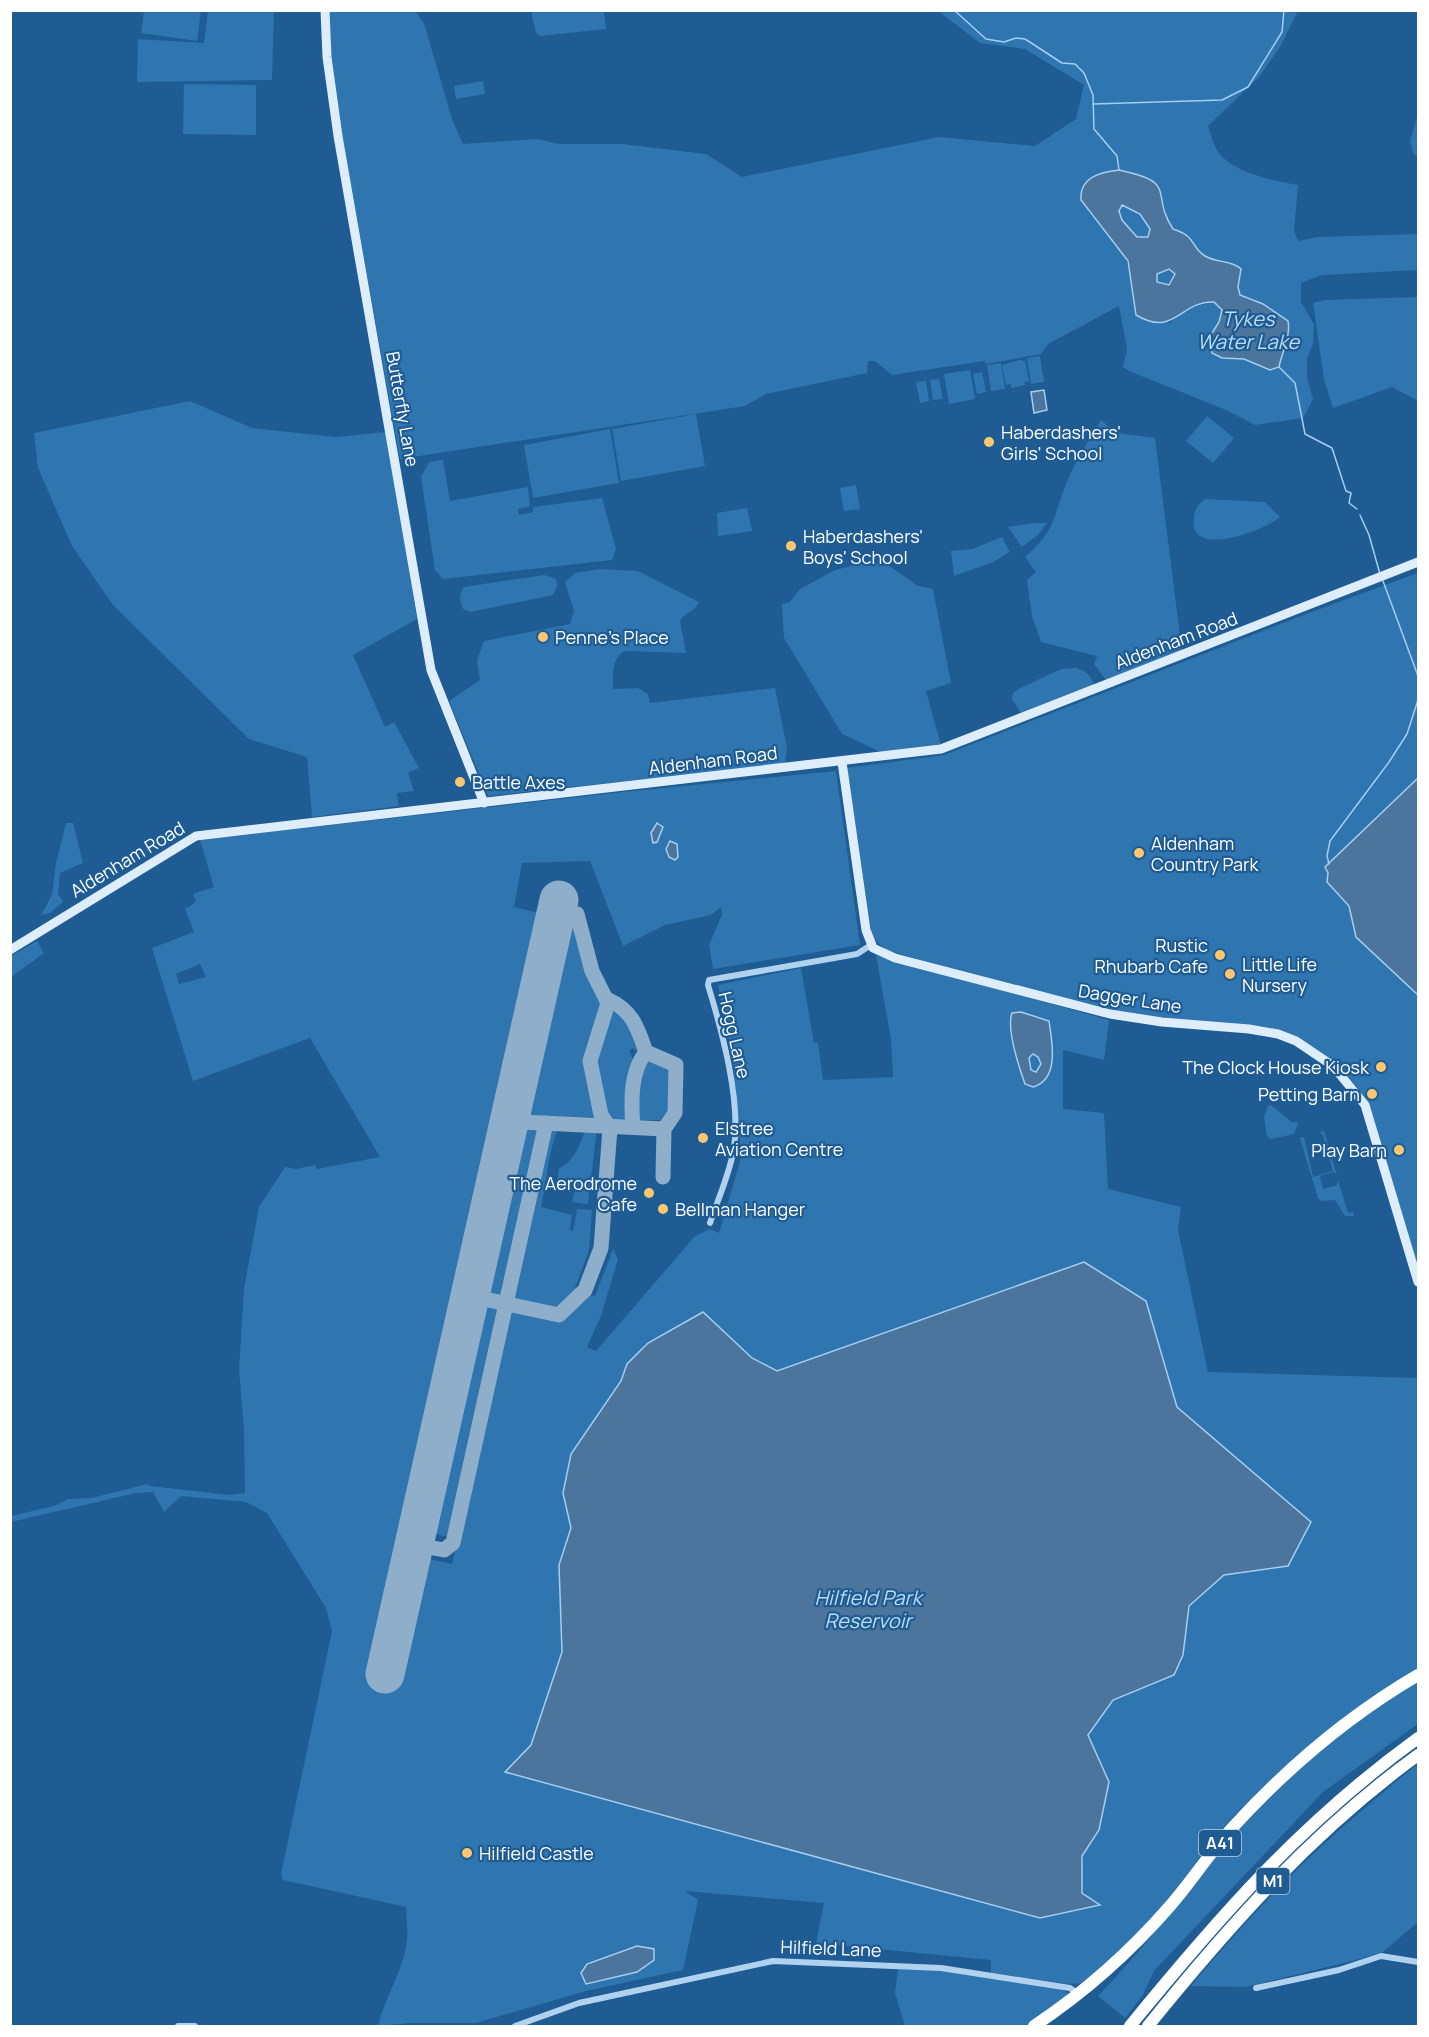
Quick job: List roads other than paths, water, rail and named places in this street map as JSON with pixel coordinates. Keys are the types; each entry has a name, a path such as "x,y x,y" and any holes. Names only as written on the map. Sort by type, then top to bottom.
{"highway":[{"name":"A41","path":"1034,2026 1078,1994 1146,1933 1231,1830 1300,1760 1355,1714 1419,1675"},
{"name":"M1","path":"1130,2026 1224,1912 1267,1868 1333,1806 1419,1738"},
{"name":"M1","path":"1148,2026 1213,1946 1276,1878 1342,1816 1419,1755"}],"street":[{"name":"Butterfly Lane","path":"325,10 327,57 338,136 431,670 484,803"},
{"name":"Aldenham Road","path":"10,950 196,836 941,749 1419,562"},
{"path":"842,762 866,930 871,945"},
{"name":"Hogg Lane","path":"710,1223 734,1148 733,1102 725,1045 708,985 709,980 857,954 871,945"},
{"name":"Dagger Lane","path":"871,945 880,953 895,958 1079,1007 1162,1022 1249,1029 1278,1034 1296,1041 1333,1066 1365,1105 1419,1282"},
{"path":"1256,1988 1339,1970 1381,1956 1419,1962"},
{"name":"Hilfield Lane","path":"515,2026 591,2000 773,1961 941,1968 1070,1988 1078,1994"},
{"path":"178,2026 195,2026"}],"water":[{"name":"Tykes Water Lake","path":"1119,170 1138,175 1157,185 1166,216 1173,229 1186,235 1205,256 1233,264 1241,269 1238,287 1240,295 1263,304 1288,321 1287,338 1279,367 1270,370 1244,359 1222,358 1212,353 1209,338 1219,322 1222,310 1214,302 1202,303 1169,321 1160,323 1136,315 1128,261 1081,200 1081,192 1087,181 1099,174","holes":["1122,205 1140,214 1150,229 1148,237 1137,237 1122,220 1119,211","1169,269 1175,274 1169,285 1157,282 1157,274"]},
{"path":"1044,390 1047,410 1034,413 1031,392"},
{"path":"1418,778 1418,995 1356,937 1349,906 1327,882 1328,873 1325,867"},
{"path":"657,823 663,827 657,842 653,843 651,833"},
{"path":"670,841 677,844 678,857 675,860 669,857 666,849"},
{"path":"1021,1012 1049,1021 1052,1049 1051,1068 1042,1083 1033,1087 1025,1084 1017,1058 1012,1038 1012,1013","holes":["1033,1054 1038,1057 1041,1064 1036,1072 1031,1070 1029,1058"]},
{"name":"Hilfield Park Reservoir","path":"1084,1262 1146,1301 1177,1407 1311,1522 1288,1566 1224,1575 1189,1606 1183,1655 1174,1675 1113,1700 1088,1735 1109,1782 1099,1830 1082,1856 1082,1893 1100,1905 1040,1918 505,1772 531,1745 562,1652 559,1565 571,1528 563,1493 571,1454 621,1381 627,1364 648,1343 703,1312 752,1358 777,1371"},
{"path":"637,1946 654,1949 654,1960 637,1972 586,1984 581,1973 587,1964"}],"waterway":[{"path":"954,10 986,39 1004,42 1016,38 1025,39 1062,63 1075,64 1084,73 1093,95 1094,129 1117,156 1119,170"},
{"path":"1093,104 1222,100 1248,87 1282,32 1284,10"},
{"path":"1279,367 1295,383 1305,434 1332,448 1346,491 1351,493 1349,503 1357,509"},
{"path":"1360,515 1369,535 1380,574"},
{"path":"1383,581 1418,676"},
{"path":"1329,864 1327,856 1330,841 1407,734 1418,700"}],"place":[{"name":"Haberdashers' Girls' School","path":"989,442"},
{"name":"Haberdashers' Boys' School","path":"791,546"},
{"name":"Penne's Place","path":"543,637"},
{"name":"Battle Axes","path":"460,782"},
{"name":"Aldenham Country Park","path":"1139,853"},
{"name":"Rustic Rhubarb Cafe","path":"1220,955"},
{"name":"Little Life Nursery","path":"1230,974"},
{"name":"The Clock House Kiosk","path":"1381,1067"},
{"name":"Petting Barn","path":"1372,1094"},
{"name":"Elstree Aviation Centre","path":"703,1138"},
{"name":"Play Barn","path":"1399,1150"},
{"name":"The Aerodrome Cafe","path":"649,1193"},
{"name":"Bellman Hanger","path":"663,1209"},
{"name":"Hilfield Castle","path":"467,1853"}]}
